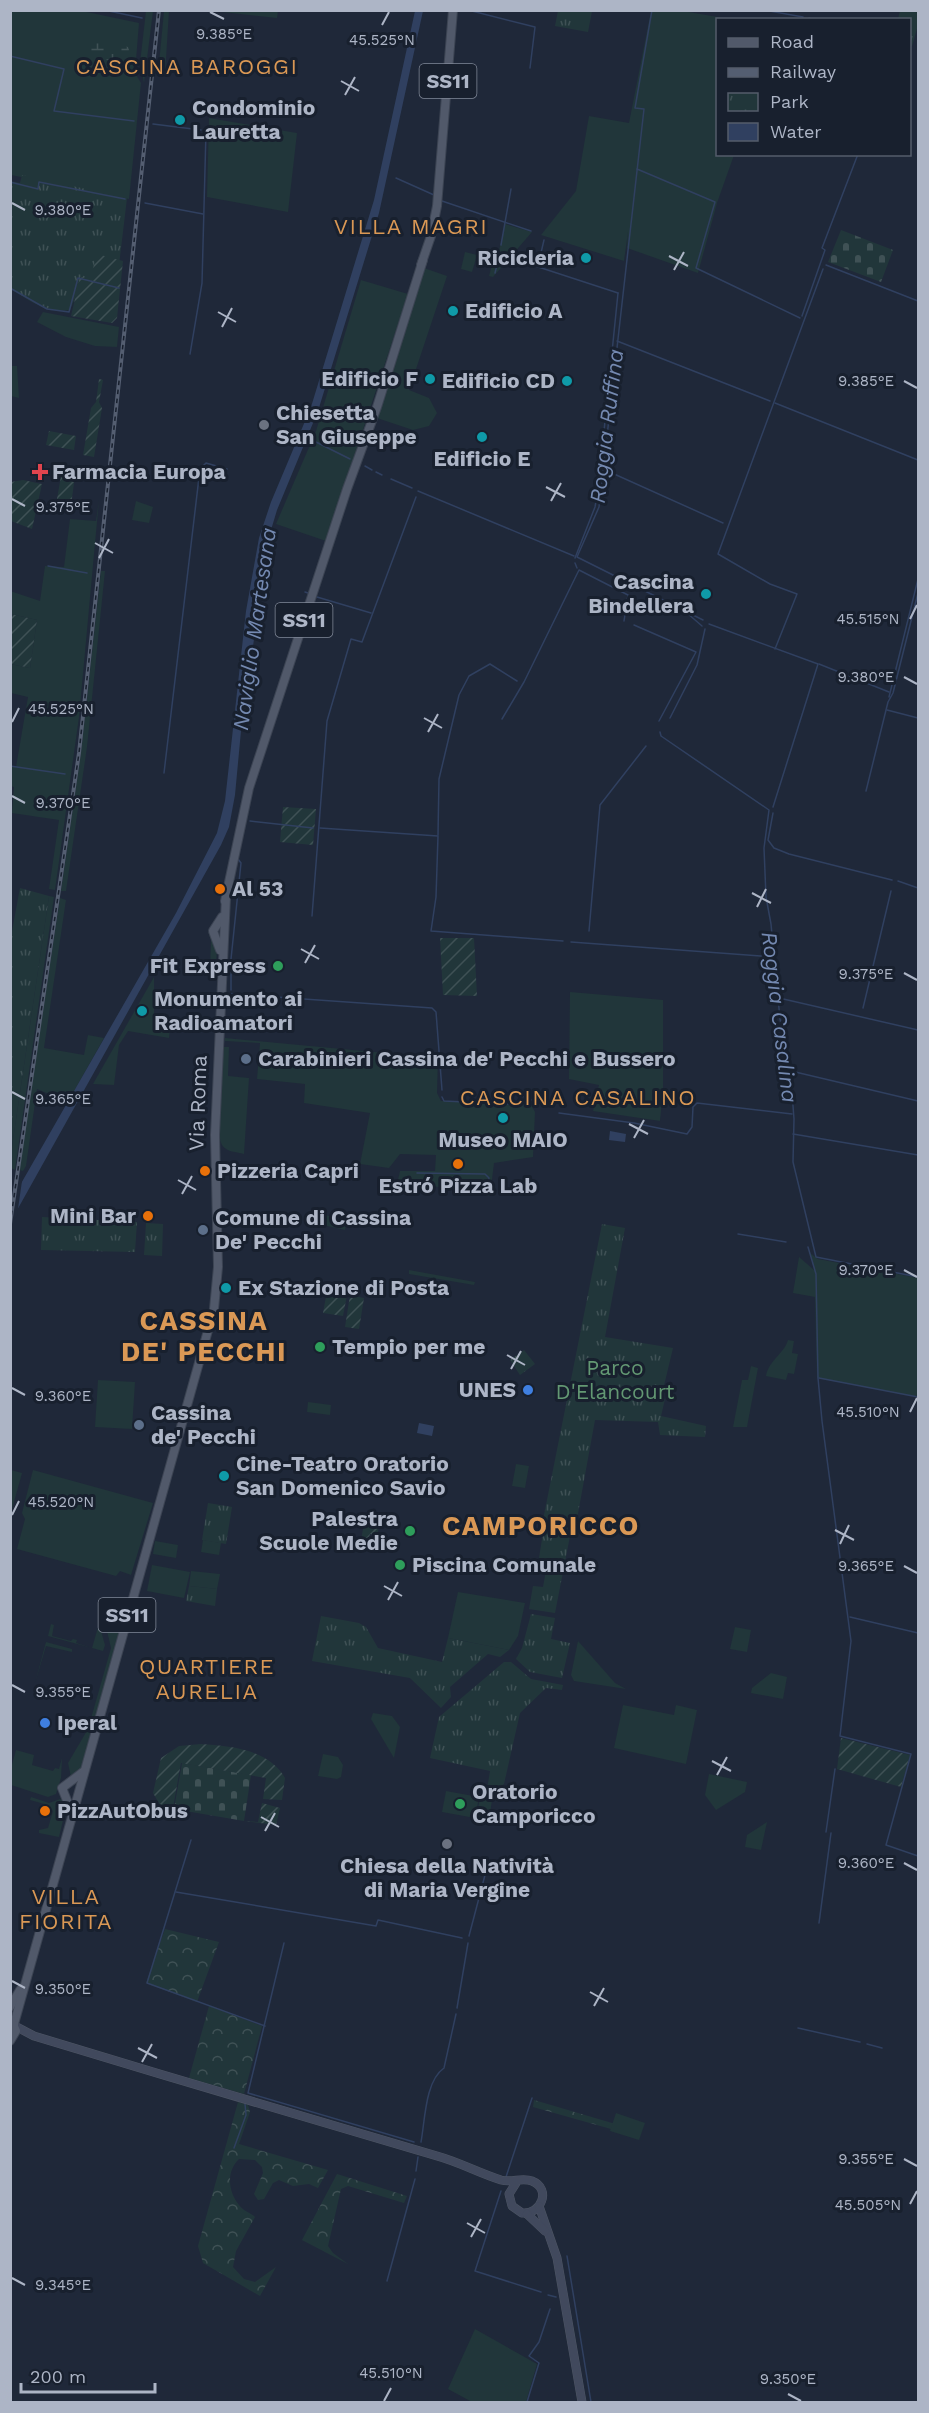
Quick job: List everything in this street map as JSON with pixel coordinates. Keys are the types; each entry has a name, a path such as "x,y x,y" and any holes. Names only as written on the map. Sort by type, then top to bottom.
{"main road":[{"name":"Via Roma","path":"83,1772 217,1294 214,1155 222,959 220,932 226,897 254,774 435,222 453,10"},
{"path":"72,1814 62,1788 83,1772"},
{"name":"SS11","path":"11,2041 13,2023 83,1772"},
{"path":"64,1797 71,1799 78,1792 70,1782"},
{"name":"SS11","path":"10,2007 27,1974"},
{"path":"13,2023 34,2036"},
{"path":"11,2041 23,2035 34,2036 446,2158 485,2175 516,2183 528,2180 538,2185 542,2196 539,2206 559,2266 582,2403"},
{"path":"485,2175 509,2195 513,2208 537,2221 552,2241"},
{"path":"509,2195 516,2183"},
{"path":"527,2214 539,2206"}],"green space":[{"path":"11,11 82,11 139,23 135,73 141,83 129,199 11,175"},
{"path":"146,11 153,11 144,83 140,63"},
{"path":"164,11 169,11 165,75 158,74"},
{"path":"214,11 278,11 277,18"},
{"path":"558,11 592,11 588,32 555,26"},
{"path":"651,11 683,11 723,18 716,18 716,156 734,156 717,203 698,273 627,248 628,232 624,261 541,235 576,191 589,116 629,123"},
{"path":"900,11 918,11 918,25 912,46 911,18 898,18"},
{"path":"95,39 108,43 119,41 129,48 128,57 122,62 90,58 86,55 85,47"},
{"path":"209,118 297,133 288,212 207,197"},
{"path":"22,175 127,198 119,265 93,288 81,284 70,310 46,308 11,289 10,181 20,183"},
{"path":"505,224 532,232 493,277 489,276 496,250 499,251"},
{"path":"841,230 893,250 881,282 828,262"},
{"path":"465,252 477,255 472,272 461,269"},
{"path":"97,254 123,261 117,318 112,323 71,316 80,277 90,279"},
{"path":"424,268 447,276 409,390 429,398 437,413 429,426 413,430 377,418"},
{"path":"361,280 408,294 326,541 276,524 316,431"},
{"path":"43,312 119,327 117,347 95,346 66,337 37,322"},
{"path":"11,366 17,366 19,398 11,396"},
{"path":"99,379 103,380 99,402 102,408 94,457 83,455 91,408 96,402"},
{"path":"49,431 76,436 74,450 46,445"},
{"path":"63,465 76,468 70,513 55,510"},
{"path":"23,480 42,484 32,529 11,521 11,482"},
{"path":"99,500 79,717 55,890 49,889 59,820 12,813 14,787 11,786 11,767 16,767 28,697 11,693 11,664 30,668 37,620 11,614 10,591 40,601 45,566 64,567 70,519 96,521"},
{"path":"136,501 153,507 149,523 132,520"},
{"path":"101,571 105,571 87,747 66,891 61,891 81,753"},
{"path":"11,614 37,620 30,668 11,664"},
{"path":"283,807 316,809 313,845 280,842"},
{"path":"20,888 49,896 11,1153 10,942"},
{"path":"49,896 54,897 15,1170 11,1168 11,1153"},
{"path":"60,898 66,900 44,1048 84,1055 88,1035 104,1038 68,1102 37,1089 26,1166 23,1171 19,1170"},
{"path":"208,932 217,943 216,970 210,970 211,940"},
{"path":"440,938 474,938 477,996 443,995"},
{"path":"154,977 154,1027 170,1028 169,1038 128,1031 119,1045 114,1085 93,1084"},
{"path":"570,992 663,1000 663,1089 660,1121 593,1111 599,1085 569,1079"},
{"path":"225,1038 438,1058 437,1093 441,1101 529,1101 535,1112 533,1157 494,1163 490,1196 398,1180 400,1171 435,1171 436,1155 400,1154 389,1168 360,1164 370,1113 304,1103 305,1084 257,1079 260,1043 225,1041"},
{"path":"222,1047 229,1047 228,1076 249,1078 244,1154 226,1149 220,1137 218,1112"},
{"path":"325,1215 347,1220 345,1230 323,1225"},
{"path":"42,1217 137,1222 135,1252 41,1250"},
{"path":"146,1223 163,1224 162,1256 144,1255"},
{"name":"Parco D'Elancourt","path":"602,1224 625,1228 605,1337 673,1348 661,1398 665,1399 661,1416 706,1426 705,1437 660,1435 658,1422 595,1420 575,1530 542,1525"},
{"path":"810,1253 818,1259 918,1278 918,1397 817,1378 815,1297 793,1293 799,1257 814,1270"},
{"path":"409,1270 475,1282 474,1285 409,1274"},
{"path":"327,1291 347,1295 343,1316 323,1313"},
{"path":"350,1295 364,1298 359,1329 345,1327"},
{"path":"788,1340 794,1341 792,1353 798,1354 794,1374 788,1373 786,1380 766,1376 770,1366"},
{"path":"524,1350 535,1364 520,1375 510,1360"},
{"path":"751,1366 758,1368 747,1427 733,1427 742,1380 748,1380"},
{"path":"98,1380 135,1382 132,1429 95,1427"},
{"path":"308,1402 331,1405 330,1415 307,1412"},
{"path":"516,1464 529,1466 525,1488 512,1486"},
{"path":"10,1470 22,1473 11,1513"},
{"path":"33,1470 153,1503 131,1575 120,1571 116,1576 17,1549 25,1519 22,1513"},
{"path":"208,1503 232,1507 226,1544 202,1540"},
{"path":"364,1524 379,1527 377,1536 370,1534 368,1541 361,1540"},
{"path":"547,1531 570,1536 555,1613 529,1609 533,1586 543,1587 548,1560 539,1558 543,1533"},
{"path":"203,1540 221,1543 219,1555 201,1552"},
{"path":"155,1541 178,1545 176,1558 153,1554"},
{"path":"413,1560 459,1569 458,1572 413,1563"},
{"path":"152,1565 190,1572 184,1598 147,1591"},
{"path":"191,1571 220,1574 217,1589 189,1586"},
{"path":"189,1586 217,1589 215,1606 186,1601"},
{"path":"458,1592 525,1603 518,1636 509,1650 448,1638"},
{"path":"103,1610 101,1631 105,1645 103,1651 92,1648"},
{"path":"111,1610 125,1614 80,1771 71,1777 68,1763 88,1729 111,1648 107,1631"},
{"path":"531,1614 555,1618 551,1639 570,1643 562,1678 530,1672 516,1659 522,1648"},
{"path":"321,1616 359,1623 366,1627 378,1648 442,1662 448,1638 509,1650 500,1657 488,1654 450,1687 451,1697 441,1708 410,1678 312,1661"},
{"path":"51,1624 54,1625 52,1636 71,1641 77,1640 76,1643 92,1648 48,1636"},
{"path":"735,1627 751,1630 747,1652 730,1649"},
{"path":"578,1641 615,1683 626,1689 574,1681 571,1675"},
{"path":"46,1642 72,1649 72,1652 46,1646 35,1683"},
{"path":"504,1662 511,1662 531,1679 563,1685 562,1690 546,1688 520,1713 504,1784 497,1789 494,1798 486,1796 490,1771 430,1758 439,1717"},
{"path":"771,1673 787,1677 783,1699 751,1693 752,1688"},
{"path":"623,1705 674,1715 676,1705 697,1710 686,1764 614,1748"},
{"path":"373,1713 392,1716 400,1727 394,1758 371,1719"},
{"path":"841,1738 910,1755 901,1787 837,1769"},
{"path":"201,1744 248,1751 269,1761 285,1778 282,1800 263,1799 266,1778 181,1763 173,1808 160,1805 153,1793 161,1758 179,1746"},
{"path":"16,1750 34,1755 32,1765 53,1771 55,1768 59,1769 62,1758 61,1778 56,1794 48,1797 11,1785 11,1768"},
{"path":"323,1754 338,1757 343,1765 341,1777 337,1779 318,1776"},
{"path":"182,1763 251,1775 244,1821 174,1809"},
{"path":"709,1774 747,1782 745,1792 716,1810 705,1795"},
{"name":"Oratorio Camporicco","path":"446,1791 479,1797 475,1818 442,1812"},
{"path":"31,1797 49,1803 60,1799 67,1804 59,1837 39,1833 39,1830 48,1828 53,1811 48,1805 30,1800"},
{"name":"Oratorio Camporicco","path":"480,1798 492,1800 489,1820 476,1818"},
{"path":"262,1803 280,1808 276,1825 244,1821 258,1822"},
{"path":"767,1822 761,1850 745,1847 747,1835"},
{"path":"165,1929 219,1942 197,2002 146,1983"},
{"path":"209,2006 262,2026 244,2094 189,2078"},
{"path":"534,2100 613,2123 611,2129 533,2107"},
{"path":"238,2102 248,2105 250,2112 239,2144 328,2170 318,2188 309,2184 293,2186 279,2180 273,2183 264,2199 258,2200 254,2194 263,2173 262,2167 255,2160 239,2159 232,2169 230,2182 235,2200 255,2217 236,2251 233,2267 244,2279 255,2282 276,2267 260,2296 203,2263 198,2246"},
{"path":"616,2113 645,2123 639,2140 610,2131"},
{"path":"337,2174 407,2196 404,2203 348,2186 341,2189 328,2246 333,2253 348,2264 302,2240"},
{"path":"475,2329 537,2364 526,2402 472,2402 448,2389"}],"water":[{"name":"Naviglio Martesana","path":"415,11 423,11 379,213 318,411 277,510 268,540 229,827 11,1221 11,1201 176,913 217,833 225,801 246,611 259,538 271,502 311,407 374,200"},
{"path":"610,1131 626,1134 625,1142 609,1140"},
{"path":"419,1423 434,1426 432,1436 417,1433"}],"pier":[{"path":"23,1174 17,1216 10,1224 10,1195"}],"waterway":[{"path":"104,10 142,18"},
{"name":"Roggia Ruffina","path":"468,10 535,27 530,68"},
{"name":"Roggia Ruffina","path":"652,10 635,108 644,109 599,507 577,557 703,620"},
{"path":"764,10 803,17"},
{"path":"10,56 64,69 54,111 134,121"},
{"path":"153,124 201,130"},
{"path":"190,354 202,283 206,131"},
{"path":"802,316 825,250 822,248 857,156"},
{"path":"637,169 715,202 696,268 800,318"},
{"path":"396,178 434,195"},
{"path":"10,182 38,189 39,182 125,199"},
{"name":"Roggia Ruffina","path":"501,245 511,189"},
{"path":"442,201 531,231"},
{"path":"145,203 203,214"},
{"name":"Roggia Ruffina","path":"540,257 544,240"},
{"path":"495,273 500,253"},
{"name":"Roggia Ruffina","path":"500,255 507,257"},
{"name":"Roggia Ruffina","path":"520,261 618,293"},
{"path":"826,265 918,301"},
{"path":"775,649 797,594 770,584 718,554 823,269"},
{"path":"10,288 47,309 69,312 78,278 119,288"},
{"name":"Roggia Ruffina","path":"575,558 595,507 598,490 618,293"},
{"path":"617,341 770,401"},
{"path":"775,403 918,460"},
{"path":"314,441 350,459"},
{"path":"164,773 200,469 206,463 227,469"},
{"path":"365,466 372,470"},
{"path":"603,469 723,523"},
{"path":"376,472 382,475"},
{"path":"391,479 412,488"},
{"path":"418,491 574,556"},
{"path":"312,916 327,721 351,639 362,642 416,497"},
{"path":"575,563 577,568"},
{"path":"48,566 87,573"},
{"path":"502,719 524,682 579,570 628,595 624,621"},
{"path":"889,697 918,579"},
{"path":"866,791 918,593"},
{"path":"317,597 371,613"},
{"name":"Roggia Ruffina","path":"687,613 702,626"},
{"name":"Roggia Ruffina","path":"709,624 818,664 773,807"},
{"path":"634,625 696,652 659,721"},
{"path":"670,718 697,665 705,629"},
{"path":"438,835 439,779 459,695 469,676 490,664 517,681"},
{"path":"819,664 889,692"},
{"path":"887,710 918,718"},
{"name":"Roggia Casalina","path":"660,732 661,736 769,810 764,848 766,897 771,924 780,1019 790,1066 794,1119 793,1162 816,1257 918,1277"},
{"path":"589,931 600,805 646,746"},
{"path":"10,766 65,774"},
{"name":"Roggia Ruffina","path":"773,813 768,840 774,848 789,854 892,880"},
{"path":"250,821 313,828"},
{"path":"320,828 438,836 436,897 431,931 563,941"},
{"path":"231,959 241,863 238,859"},
{"name":"Roggia Ruffina","path":"898,881 918,888"},
{"path":"863,1008 891,891"},
{"path":"571,942 773,957"},
{"path":"231,968 231,990"},
{"path":"231,994 432,1008 436,1012 442,1090"},
{"path":"779,998 918,1030"},
{"path":"791,1071 918,1101"},
{"path":"442,1097 444,1101 508,1104 514,1095 518,1094 546,1106"},
{"path":"559,1113 634,1123 687,1134 692,1127 693,1107 697,1103 792,1114"},
{"path":"793,1134 918,1155"},
{"path":"417,1173 485,1174 489,1178 487,1194"},
{"path":"738,1234 786,1242"},
{"path":"808,1247 816,1274 818,1378 822,1421 851,1641 840,1736 911,1754 886,1845 918,1856"},
{"path":"819,1378 918,1397"},
{"path":"850,1617 918,1633"},
{"path":"826,1832 835,1769"},
{"path":"819,1923 831,1833"},
{"path":"191,1840 147,1983 265,2026"},
{"path":"469,1936 485,1875"},
{"path":"176,1892 376,1926 378,1920 462,1938"},
{"path":"284,1943 248,2093 414,2142"},
{"path":"457,2008 468,1943"},
{"path":"421,2142 429,2092 433,2082 444,2068 456,2014"},
{"path":"798,2028 860,2042"},
{"path":"867,2044 882,2048"},
{"path":"506,2177 532,2098"},
{"path":"234,2148 246,2115 245,2104"},
{"path":"416,2171 418,2157"},
{"path":"387,2281 415,2179"},
{"path":"501,2191 475,2271 541,2292"},
{"path":"567,2256 591,2402"},
{"path":"548,2295 556,2297"},
{"path":"527,2402 539,2363 529,2356 539,2342 550,2309"}],"railway":[{"path":"10,1224 79,753 159,10"}],"place":[{"name":"Condominio Lauretta","path":"180,120"},
{"name":"Ricicleria","path":"586,258"},
{"name":"Edificio A","path":"453,311"},
{"name":"Edificio F","path":"430,379"},
{"name":"Edificio CD","path":"567,381"},
{"name":"Chiesetta San Giuseppe","path":"264,425"},
{"name":"Edificio E","path":"482,437"},
{"name":"Farmacia Europa","path":"40,472"},
{"name":"Cascina Bindellera","path":"706,594"},
{"name":"Al 53","path":"220,889"},
{"name":"Fit Express","path":"278,966"},
{"name":"Monumento ai Radioamatori","path":"142,1011"},
{"name":"Carabinieri Cassina de' Pecchi e Bussero","path":"246,1059"},
{"name":"Museo MAIO","path":"503,1118"},
{"name":"Estró Pizza Lab","path":"458,1164"},
{"name":"Pizzeria Capri","path":"205,1171"},
{"name":"Mini Bar","path":"148,1216"},
{"name":"Comune di Cassina De' Pecchi","path":"203,1230"},
{"name":"Ex Stazione di Posta","path":"226,1288"},
{"name":"Tempio per me","path":"320,1347"},
{"name":"UNES","path":"528,1390"},
{"name":"Cassina de' Pecchi","path":"139,1425"},
{"name":"Cine-Teatro Oratorio San Domenico Savio","path":"224,1476"},
{"name":"Palestra Scuole Medie","path":"410,1531"},
{"name":"Piscina Comunale","path":"400,1565"},
{"name":"Iperal","path":"45,1723"},
{"name":"Oratorio Camporicco","path":"460,1804"},
{"name":"PizzAutObus","path":"45,1811"},
{"name":"Chiesa della Natività di Maria Vergine","path":"447,1844"}],"district":[{"name":"CASCINA BAROGGI","path":"187,66"},
{"name":"VILLA MAGRI","path":"411,226"},
{"name":"CASCINA CASALINO","path":"578,1097"},
{"name":"CASSINA DE' PECCHI","path":"204,1336"},
{"name":"CAMPORICCO","path":"541,1526"},
{"name":"QUARTIERE AURELIA","path":"207,1679"},
{"name":"VILLA FIORITA","path":"66,1908"}]}
